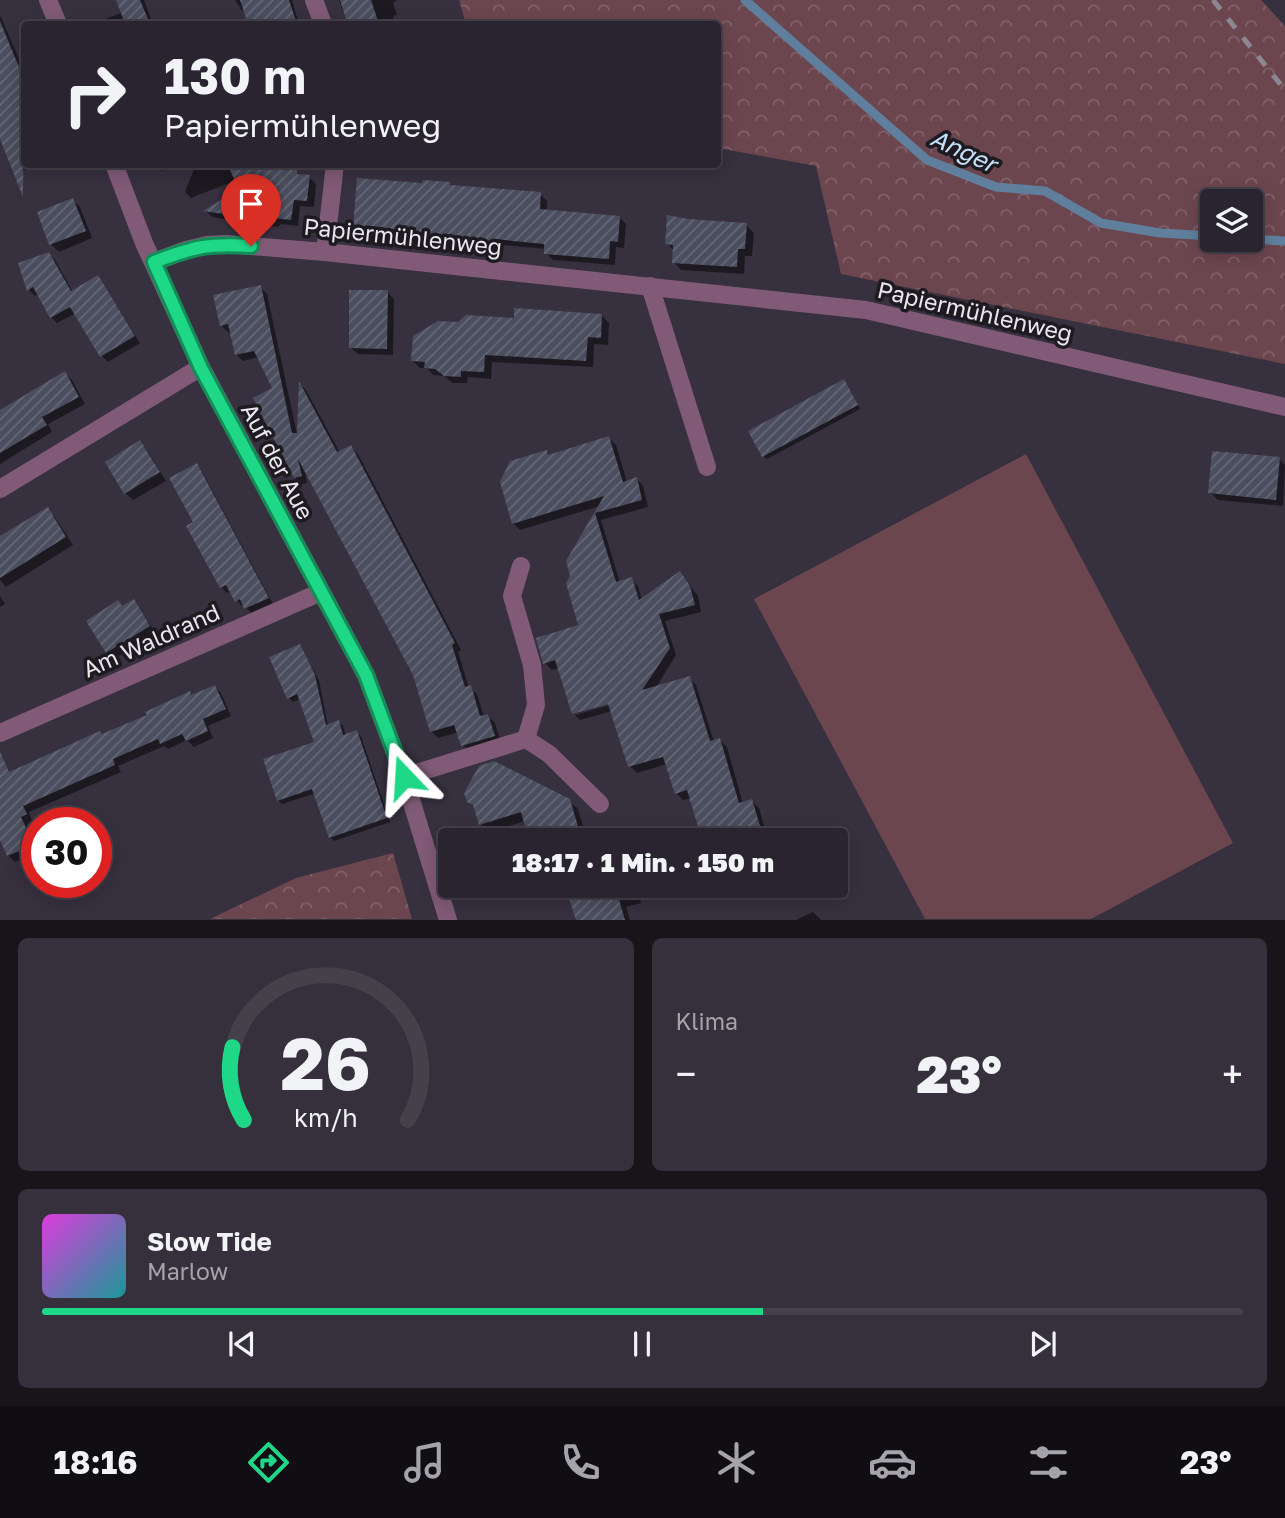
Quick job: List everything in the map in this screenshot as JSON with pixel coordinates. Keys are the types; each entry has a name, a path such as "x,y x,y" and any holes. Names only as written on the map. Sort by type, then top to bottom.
{"street":[{"path":"48,0 57,21"},
{"path":"314,0 322,21"},
{"name":"Auf der Aue","path":"116,168 201,368 366,675 404,777 448,919"},
{"path":"325,252 335,168"},
{"name":"Papiermühlenweg","path":"154,262 207,245 325,252 866,310 1285,407"},
{"path":"650,286 707,467"},
{"path":"0,489 201,368"},
{"path":"521,566 513,596 532,665 536,705 526,739"},
{"name":"Am Waldrand","path":"0,733 321,592"},
{"path":"404,777 526,739 550,754 600,804"}],"green space":[{"path":"459,0 1261,0 1285,26 1285,364 841,274 816,166 721,149 721,21 465,21"},
{"path":"1026,454 1233,843 1091,919 925,919 754,599"},
{"path":"393,853 412,919 210,919 296,878"}],"building":[{"path":"116,0 140,0 149,21 124,21"},
{"path":"240,0 289,0 296,21 247,21"},
{"path":"340,0 371,0 378,21 346,21"},
{"path":"0,21 21,72 23,197 0,139"},
{"path":"229,168 297,170 297,174 310,175 307,201 294,200 291,220 273,218 271,221 203,211 239,189"},
{"path":"357,178 422,183 423,180 450,182 450,185 541,192 540,209 620,216 618,242 610,241 609,259 544,254 544,244 494,239 491,242 478,241 463,237 372,232 370,229 353,228"},
{"path":"73,198 86,231 49,245 37,212"},
{"path":"667,215 747,223 745,249 738,249 737,267 672,263 673,245 665,244"},
{"path":"49,252 71,291 98,275 135,336 100,357 70,307 50,318 33,287 27,291 18,263"},
{"path":"261,285 292,433 297,433 299,381 337,452 351,445 455,643 452,645 465,687 471,685 480,716 488,714 495,736 461,746 454,725 430,732 413,675 298,459 302,476 294,478 253,398 272,388 254,351 235,355 228,324 220,326 213,295"},
{"path":"349,290 388,290 387,349 349,348"},
{"path":"514,308 602,314 601,338 588,337 586,361 485,355 484,372 461,371 461,377 444,376 435,369 424,368 425,362 411,361 413,336 438,321 458,322 466,315 514,318"},
{"path":"65,371 79,397 42,417 47,425 0,453 0,410"},
{"path":"844,379 858,405 762,457 748,431"},
{"path":"609,436 623,482 637,477 642,500 595,513 616,582 632,577 639,600 680,571 690,586 695,605 659,614 670,648 642,690 690,676 710,741 720,738 739,803 752,799 760,828 698,828 687,790 675,794 663,757 628,767 608,704 572,714 555,660 543,664 536,638 578,625 566,583 570,576 566,561 604,496 512,524 500,482 510,461 547,450 548,455"},
{"path":"140,440 160,472 124,494 105,462"},
{"path":"1212,451 1280,457 1276,500 1208,493"},
{"path":"197,463 269,598 244,609 240,599 235,602 226,585 220,588 186,526 193,522 169,478"},
{"path":"48,507 66,537 0,578 0,536"},
{"path":"134,599 150,626 106,653 86,621 118,600 122,606"},
{"path":"300,644 315,675 326,725 339,720 343,735 357,730 387,818 329,838 312,789 277,801 263,759 314,742 297,694 287,699 269,657"},
{"path":"215,685 226,709 203,719 208,731 186,741 182,734 160,744 158,739 113,759 115,765 21,807 21,850 7,856 0,840 0,752 9,772 100,731 102,734 147,715 145,712 190,691 191,695"},
{"path":"494,761 570,799 578,828 526,828 521,812 479,825 473,805 467,802 464,793 479,766"},
{"path":"569,898 619,898 625,920 576,920"}],"waterway":[{"name":"Anger","path":"745,0 927,160 996,187 1045,191 1101,223 1160,233 1200,235"},
{"name":"Anger","path":"1263,240 1285,241"}],"railway":[{"path":"1213,0 1285,90"}],"route":[{"path":"251,246 207,245 154,262 201,368 366,675 404,777"}]}
